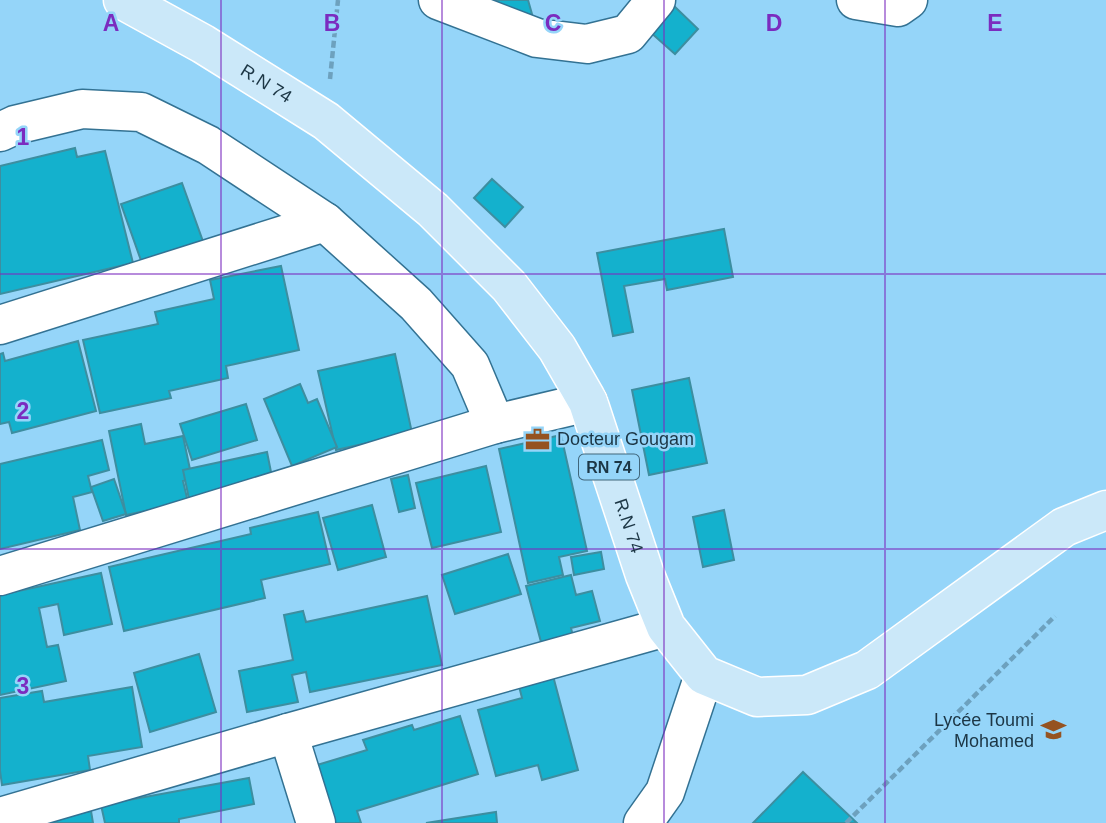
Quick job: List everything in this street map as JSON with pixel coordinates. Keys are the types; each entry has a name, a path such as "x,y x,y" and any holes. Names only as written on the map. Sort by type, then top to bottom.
{"main road":[{"name":"R.N 74","path":"123,0 203,44 326,121 433,210 509,286 557,348 588,402 645,575 666,627 704,675"},
{"path":"704,675 757,696 807,695 867,670 1065,527 1106,510"}],"street":[{"path":"438,0 537,38 587,44 628,34 656,0"},
{"path":"856,0 902,2"},
{"path":"0,132 15,125 82,109 141,112 208,145 325,222 416,303 470,365 495,424"},
{"path":"0,325 325,222"},
{"path":"0,576 495,424 588,402"},
{"path":"4,812 666,627"},
{"path":"643,823 665,792 704,675"},
{"path":"288,733 316,823"}],"path":[{"path":"326,121 338,0"},
{"path":"846,823 1055,616"}],"building":[{"path":"496,0 528,0 532,14 502,22"},
{"path":"673,5 698,29 675,54 649,31"},
{"path":"75,148 77,157 105,151 133,263 0,294 0,166"},
{"path":"492,179 523,207 505,227 474,198"},
{"path":"182,183 205,247 144,269 121,204"},
{"path":"724,229 733,277 667,290 665,279 624,286 633,332 613,336 597,253"},
{"path":"281,266 299,350 226,366 228,378 169,391 171,398 100,413 83,340 158,324 155,312 214,299 210,280"},
{"path":"78,341 96,411 12,433 9,422 0,424 0,354 3,353 5,361"},
{"path":"395,354 412,433 336,450 318,371"},
{"path":"689,378 707,463 649,475 632,390"},
{"path":"300,384 308,403 317,399 337,447 292,466 264,399"},
{"path":"246,404 257,440 192,460 180,424"},
{"path":"141,424 145,444 183,436 192,479 183,481 188,502 126,515 109,431"},
{"path":"561,435 587,551 559,557 563,575 528,583 499,449"},
{"path":"102,440 109,470 88,476 92,492 73,497 80,530 0,549 0,464"},
{"path":"267,452 273,482 189,499 183,470"},
{"path":"486,466 501,532 432,548 416,483"},
{"path":"408,475 415,508 399,512 391,479"},
{"path":"114,479 126,514 103,521 91,487"},
{"path":"372,505 386,557 338,570 323,518"},
{"path":"724,510 734,560 703,567 693,517"},
{"path":"318,512 330,564 261,580 265,598 124,631 109,567 251,534 250,528"},
{"path":"601,552 604,569 574,575 571,557"},
{"path":"508,554 521,594 455,614 442,575"},
{"path":"101,573 112,624 64,635 58,604 39,608 47,647 58,645 66,681 0,695 0,595"},
{"path":"571,575 576,595 592,591 600,621 571,628 576,649 545,657 526,586"},
{"path":"427,596 442,665 310,692 306,672 292,675 298,702 247,712 239,671 293,660 284,615 303,611 306,622"},
{"path":"199,654 216,712 150,732 134,673"},
{"path":"552,672 578,770 542,780 538,765 496,776 478,710 522,698 518,682"},
{"path":"132,687 142,747 88,756 90,770 2,785 0,698 42,691 44,702"},
{"path":"460,716 478,774 357,811 361,823 335,823 317,765 367,750 363,740 412,725 414,730"},
{"path":"803,772 857,823 753,823"},
{"path":"249,778 254,804 179,819 179,823 105,823 101,805"},
{"path":"91,811 93,823 28,823"},
{"path":"496,812 497,823 426,823"}],"place":[{"name":"Docteur Gougam","path":"537,439"},
{"name":"Lycée Toumi Mohamed","path":"1054,730"}]}
